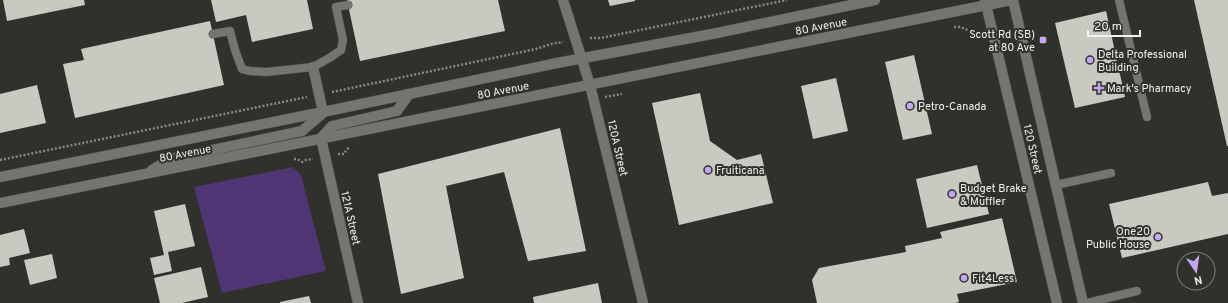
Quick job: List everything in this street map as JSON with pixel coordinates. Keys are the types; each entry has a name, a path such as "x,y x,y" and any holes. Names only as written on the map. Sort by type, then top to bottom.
{"main road":[{"name":"120A Street","path":"563,0 590,85 643,303"},
{"name":"80 Avenue","path":"0,177 582,58 717,33 875,0"},
{"name":"80 Avenue","path":"0,203 590,85 986,3 1012,0"},
{"name":"120 Street","path":"1012,0 1083,303"},
{"name":"120 Street","path":"986,3 1057,303"},
{"path":"145,174 170,159 302,131 323,112 312,66"},
{"path":"320,138 332,126 397,111 409,94"},
{"name":"121A Street","path":"320,138 358,303"}],"lane":[{"path":"1119,0 1146,117"},
{"path":"213,34 230,31 242,69 250,72 266,72 312,66 331,58 341,50 343,40 336,7 348,5"},
{"path":"1056,185 1111,173"},
{"path":"1086,303 1137,291"}],"path":[{"path":"595,38 787,0"},
{"path":"0,160 320,95 536,49 551,44"}],"shaded area":[{"path":"293,167 301,175 326,271 222,293 194,187"}],"building":[{"path":"3,0 84,0 85,5 7,21"},
{"path":"211,0 307,0 313,29 252,42 246,15 216,22"},
{"path":"347,0 498,0 505,31 360,61"},
{"path":"608,0 635,0 635,1 610,6"},
{"path":"1194,0 1228,0 1228,146 1227,146"},
{"name":"Delta Professional Building","path":"1106,11 1125,97 1075,108 1055,23"},
{"path":"210,21 224,85 75,118 63,64 84,60 81,49"},
{"name":"Petro-Canada","path":"914,55 932,134 903,140 885,62"},
{"path":"836,78 848,131 813,139 801,86"},
{"path":"37,85 46,123 0,133 0,94"},
{"path":"700,93 710,141 737,160 761,154 773,203 679,225 652,103"},
{"path":"560,128 586,251 528,261 504,172 446,186 464,278 401,294 378,174"},
{"path":"977,165 989,214 927,228 916,179"},
{"path":"1208,182 1212,196 1228,193 1228,234 1122,258 1109,204"},
{"path":"185,204 195,246 168,252 172,271 154,275 150,258 164,255 154,211"},
{"path":"1002,218 1017,282 957,294 959,302 955,303 817,303 812,280 819,268 906,252 905,246 942,238 940,232"},
{"path":"24,229 30,253 9,258 10,265 0,267 0,235"},
{"path":"52,254 57,278 30,285 24,260"},
{"path":"201,267 208,297 182,303 160,303 154,278"},
{"path":"598,283 602,303 534,303 533,297"},
{"path":"309,296 311,303 280,303 280,302"}],"place":[{"name":"Scott Rd (SB) at 80 Ave","path":"1043,40"},
{"name":"Delta Professional Building","path":"1090,60"},
{"name":"Mark's Pharmacy","path":"1099,88"},
{"name":"Petro-Canada","path":"910,106"},
{"name":"Fruiticana","path":"708,170"},
{"name":"Budget Brake & Muffler","path":"952,194"},
{"name":"One20 Public House","path":"1158,237"},
{"name":"Fit4Less","path":"964,278"}]}
